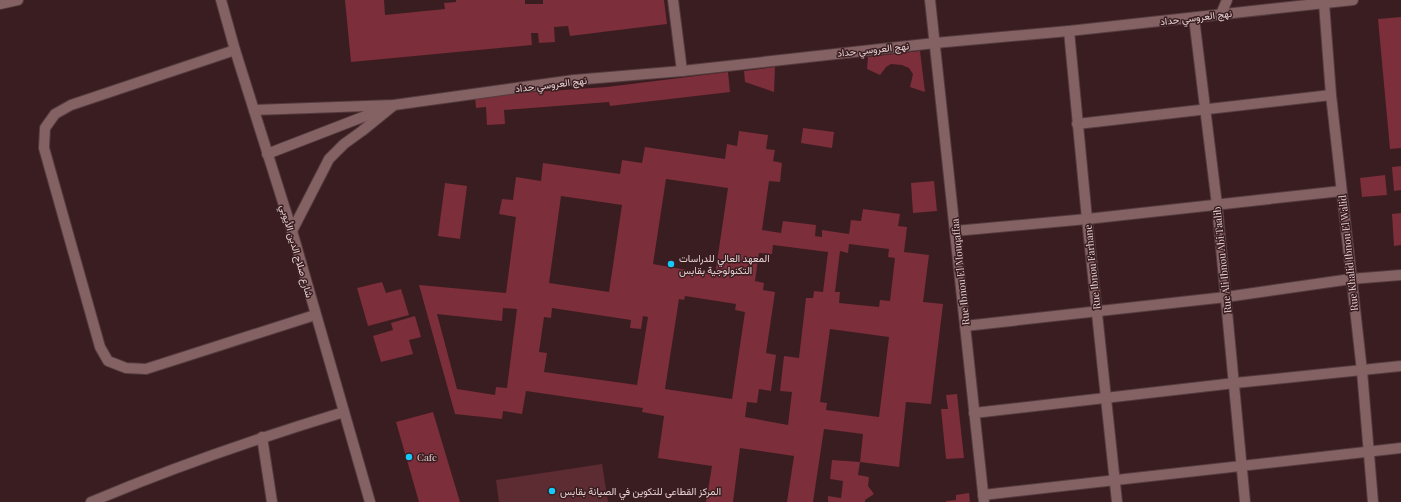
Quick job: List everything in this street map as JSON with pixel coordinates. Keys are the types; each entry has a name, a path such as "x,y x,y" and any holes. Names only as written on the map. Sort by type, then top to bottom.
{"street":[{"path":"0,4 18,0"},
{"name":"شارع صلاح الدين الأيوبي","path":"221,0 235,50 292,231 370,502"},
{"path":"673,0 682,71"},
{"name":"Rue Ibnou El Mouqaffaa","path":"930,0 984,498"},
{"path":"1221,14 1227,0"},
{"name":"نهج العروسي حداد","path":"394,105 574,80 682,71 935,43 1069,31 1353,0"},
{"name":"Rue Khalid Ibnou El Walid","path":"1324,3 1331,95 1362,371 1373,502"},
{"name":"Rue Ali Ibnou Abi Taalib","path":"1194,18 1217,205 1235,383 1245,502"},
{"name":"Rue Ibnou Farhane","path":"1069,31 1077,124 1117,502"},
{"path":"235,50 71,105 55,114 45,128 44,148 100,347 108,361 126,368 146,369 315,314"},
{"path":"1077,124 1331,95"},
{"path":"254,110 394,105"},
{"path":"267,154 394,105"},
{"path":"292,231 329,159 344,144 394,105"},
{"path":"956,231 1087,219 1341,191"},
{"path":"965,326 1226,297 1351,279 1401,275"},
{"path":"974,414 1235,383 1401,366"},
{"path":"91,502 262,437 344,412"},
{"path":"262,437 272,502"},
{"path":"984,498 1114,480 1401,448"}],"shaded area":[{"name":"المركز القطاعى للتكوين في الصيانة بقابس","path":"602,464 608,502 499,502 496,480"}],"building":[{"path":"345,0 384,0 385,15 445,9 444,3 456,2 456,0 525,0 525,4 543,4 543,0 664,0 667,24 570,36 568,26 554,27 555,42 539,43 538,33 531,33 532,45 351,62"},
{"path":"1401,17 1401,148 1390,149 1378,19"},
{"path":"920,51 925,92 910,87 913,74 909,68 902,65 891,64 886,67 880,75 867,69 868,57"},
{"path":"775,67 774,92 745,82 744,71"},
{"path":"728,72 730,92 610,106 609,102 504,110 505,124 487,125 486,107 476,108 475,96 607,87"},
{"path":"803,128 834,132 832,148 801,143"},
{"path":"739,131 768,135 766,149 775,150 773,161 782,163 780,182 769,181 762,230 781,233 783,221 816,225 815,236 822,237 822,230 849,234 851,220 861,221 863,209 900,214 898,226 907,227 904,252 929,255 923,302 943,304 931,404 906,402 899,467 860,462 863,434 824,429 813,502 787,502 794,456 740,448 733,502 706,502 712,466 658,458 664,416 642,412 643,408 526,391 522,414 503,411 502,419 455,414 419,285 506,293 516,217 499,214 502,199 513,200 516,177 541,181 543,163 620,174 622,160 642,163 645,147 725,159 727,144 737,146","holes":["666,179 728,188 715,275 653,264","561,196 622,205 609,292 549,283","849,244 889,249 888,257 895,258 890,301 880,300 879,307 839,303 840,292 835,292 840,251 848,253","773,245 828,252 823,292 814,291 813,298 806,298 799,358 784,356 780,391 792,392 788,425 745,417 747,402 757,403 759,389 771,391 776,355 766,353 775,292 763,290 764,283 755,281 759,253 772,254","685,296 736,304 735,310 745,312 732,399 665,389 679,299 684,300","503,308 517,309 507,388 496,387 495,395 457,389 437,314 502,321","552,308 631,320 630,328 641,329 643,316 648,317 637,385 544,372 547,353 539,352 544,317 551,318","830,329 889,337 879,417 826,410 827,403 820,402"]},
{"path":"1401,166 1401,190 1394,191 1392,167"},
{"path":"1385,175 1387,195 1362,197 1360,178"},
{"path":"934,181 937,211 913,213 911,183"},
{"path":"445,183 467,186 460,239 438,236"},
{"path":"1401,213 1401,245 1394,246 1392,214"},
{"path":"382,282 386,293 401,289 409,315 368,326 357,288"},
{"path":"415,316 421,337 409,340 413,354 381,362 373,336 393,330 391,323"},
{"path":"957,394 964,458 946,459 941,409 948,409 946,395"},
{"path":"433,412 460,502 419,502 396,422"},
{"path":"832,460 860,462 858,475 869,477 868,486 874,494 865,500 865,502 828,502 828,496 841,498 843,481 830,479"},
{"path":"969,493 970,502 946,502 956,500 956,495"}],"place":[{"name":"المعهد العالي للدراسات التكنولوجية بقابس","path":"671,264"},
{"name":"Cafe","path":"409,457"},
{"name":"المركز القطاعى للتكوين في الصيانة بقابس","path":"552,491"}]}
